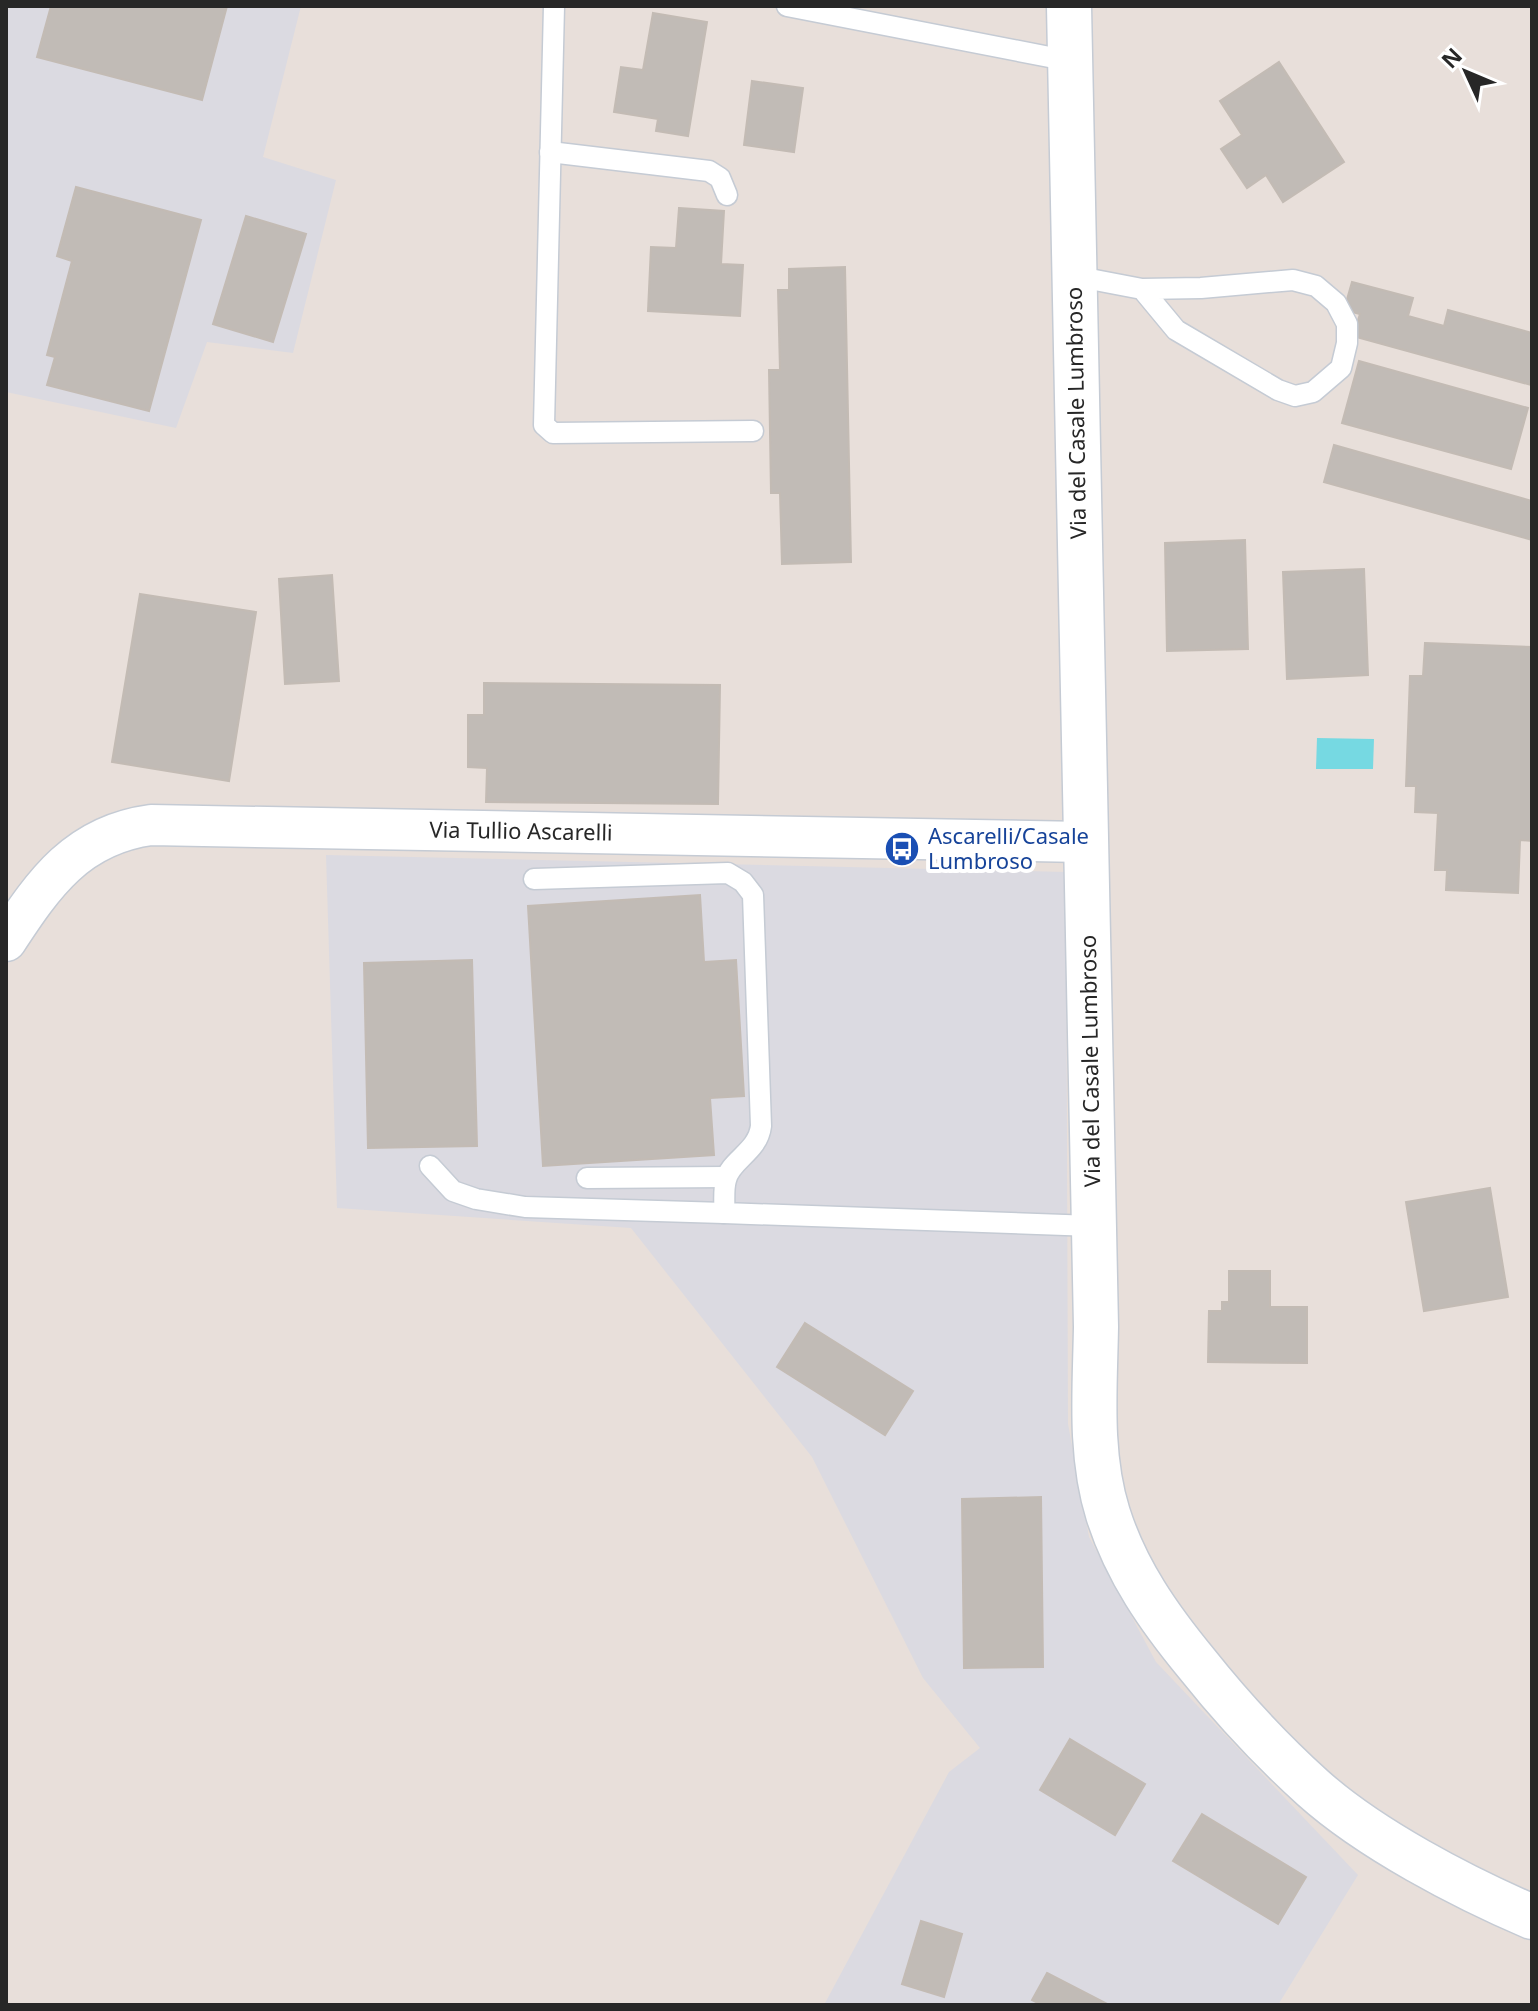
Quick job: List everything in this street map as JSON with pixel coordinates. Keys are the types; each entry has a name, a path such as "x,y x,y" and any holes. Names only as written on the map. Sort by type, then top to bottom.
{"street":[{"name":"Via del Casale Lumbroso","path":"1069,6 1096,1447 1107,1511 1147,1599 1214,1686 1272,1749 1315,1789 1386,1842 1505,1906 1532,1917"},
{"name":"Via Tullio Ascarelli","path":"6,941 36,896 78,852 115,832 151,825 1084,842"}],"lane":[{"path":"554,6 544,425 553,433 753,431"},
{"path":"787,6 1070,61"},
{"path":"550,152 709,171 720,178 727,195"},
{"path":"1074,276 1142,289 1201,288 1293,280 1316,286 1336,303 1347,324 1347,343 1341,368 1313,392 1295,396 1278,390 1176,330 1142,289"},
{"path":"534,879 728,873 743,882 753,895 761,1126 753,1147 726,1177 724,1213"},
{"path":"430,1166 453,1191 476,1199 525,1207 1093,1226"},
{"path":"587,1178 726,1177"}],"shaded area":[{"path":"6,6 301,6 263,157 336,180 293,353 207,342 176,428 6,392"},
{"path":"326,855 1066,872 1068,1424 1089,1537 1156,1662 1358,1875 1278,2005 824,2005 949,1772 980,1748 923,1678 812,1457 631,1228 337,1208"}],"water":[{"path":"1317,738 1374,739 1373,769 1316,769"}],"building":[{"path":"51,6 227,6 202,100 37,57"},
{"path":"653,13 707,22 688,136 656,131 658,119 614,112 621,67 643,70"},
{"path":"1279,62 1344,162 1283,202 1266,175 1247,188 1221,149 1242,135 1220,101"},
{"path":"752,81 803,88 794,152 744,145"},
{"path":"76,187 201,220 149,411 47,385 55,357 47,355 72,261 57,256"},
{"path":"679,208 724,211 721,264 743,265 740,316 648,311 651,247 676,248"},
{"path":"246,216 306,234 273,342 213,324"},
{"path":"845,267 851,562 782,564 780,493 771,493 769,370 780,370 778,290 789,290 789,269"},
{"path":"1352,282 1413,298 1408,316 1444,326 1448,310 1532,333 1531,385 1353,336 1360,314 1344,310"},
{"path":"1359,361 1528,408 1511,469 1342,423"},
{"path":"1334,445 1532,501 1532,540 1324,482"},
{"path":"1245,540 1248,649 1167,651 1165,543"},
{"path":"1364,569 1368,675 1287,679 1283,572"},
{"path":"332,575 339,681 285,684 279,579"},
{"path":"140,594 256,612 229,781 112,762"},
{"path":"1425,643 1532,647 1532,841 1520,840 1518,893 1446,890 1447,870 1435,870 1438,813 1415,812 1416,786 1406,786 1410,676 1423,676"},
{"path":"484,683 720,685 718,804 486,802 487,768 468,767 468,715 484,715"},
{"path":"700,895 704,962 736,960 744,1096 710,1098 714,1155 543,1166 528,906"},
{"path":"472,960 477,1146 368,1148 364,963"},
{"path":"1490,1188 1508,1297 1424,1311 1406,1202"},
{"path":"1229,1271 1270,1271 1270,1307 1307,1307 1307,1363 1208,1362 1209,1311 1222,1311 1222,1302 1229,1302"},
{"path":"805,1323 913,1391 885,1435 777,1367"},
{"path":"1041,1497 1043,1667 964,1668 962,1499"},
{"path":"1070,1739 1145,1784 1115,1835 1040,1790"},
{"path":"1202,1814 1306,1877 1278,1924 1173,1861"},
{"path":"921,1921 962,1934 944,1997 902,1984"},
{"path":"1047,1973 1109,2005 1042,2005 1032,2000"}],"place":[{"name":"Ascarelli/Casale Lumbroso","path":"902,849"}]}
